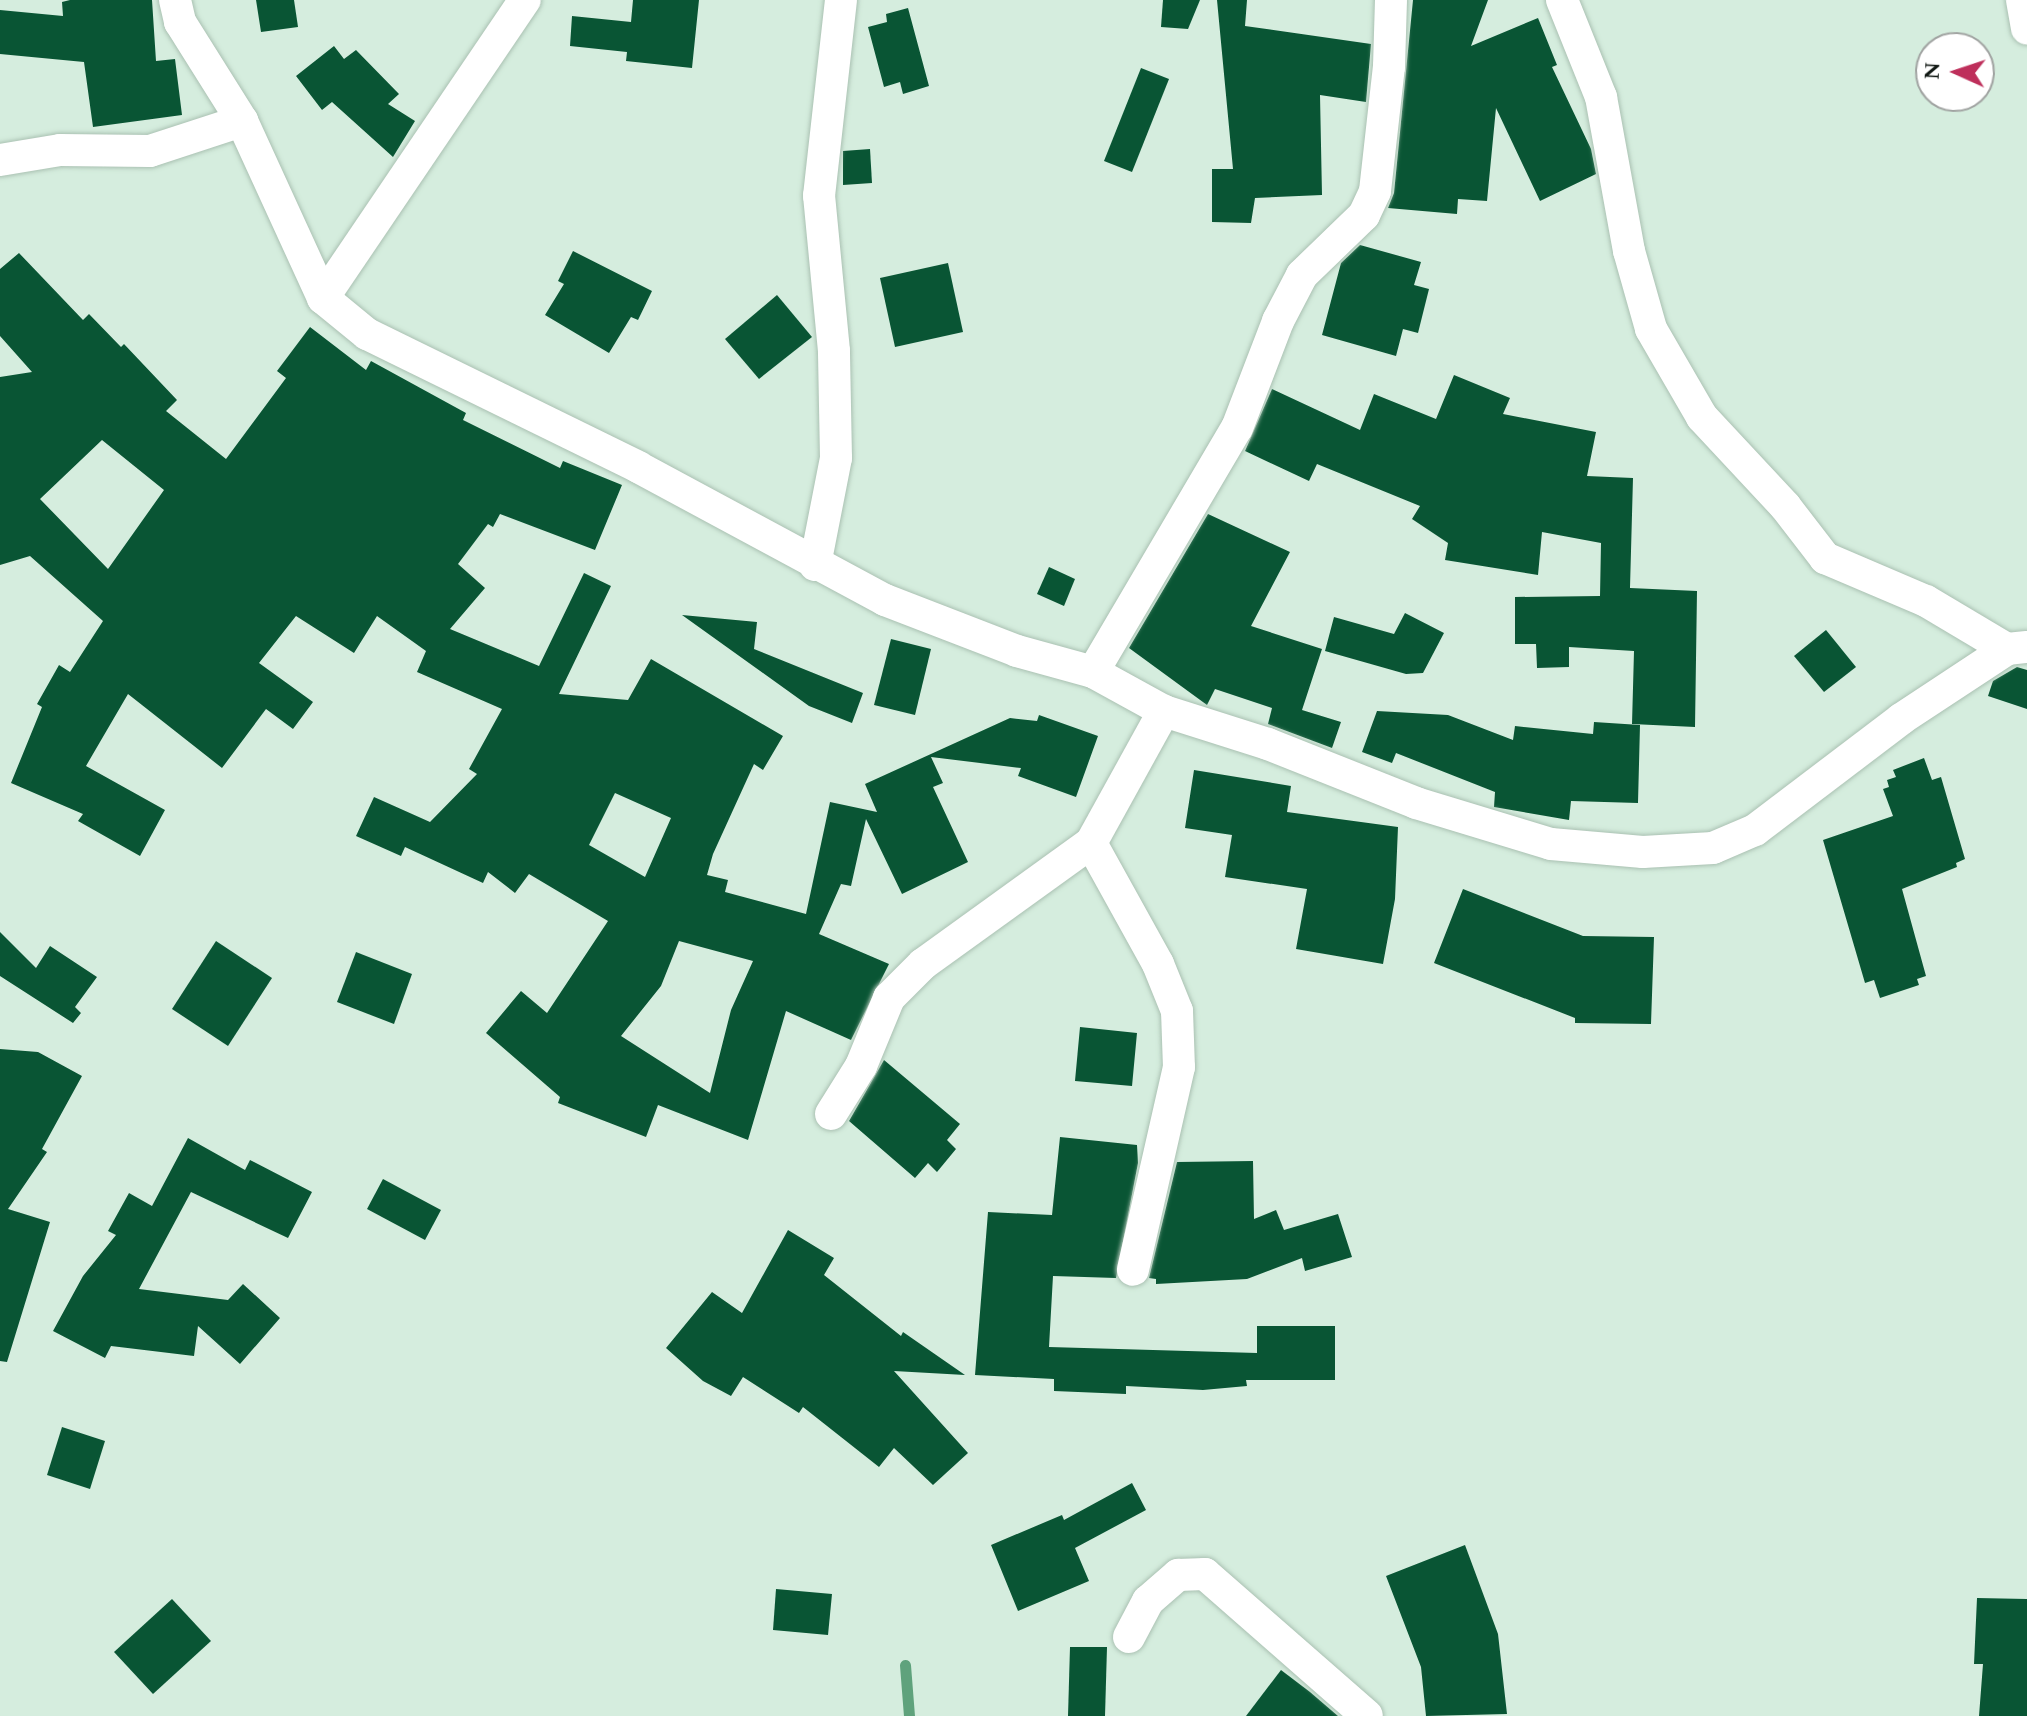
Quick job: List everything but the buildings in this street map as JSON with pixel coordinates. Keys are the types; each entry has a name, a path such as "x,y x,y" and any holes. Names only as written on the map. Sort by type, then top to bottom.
{"street":[{"path":"175,0 180,22 242,121 323,298 367,334 664,480 815,565 885,600 1017,651 1093,672 1164,711 1268,744 1416,803 1551,844 1643,852 1713,848 1755,830 1901,719 2017,648"},
{"path":"323,298 525,0"},
{"path":"815,565 836,458 834,351 819,196 841,0"},
{"path":"1093,672 1237,428 1278,321 1302,275 1364,215 1375,191 1381,169 1391,0"},
{"path":"1562,0 1601,97 1629,251 1651,329 1702,417 1785,506 1825,558 1926,601 2017,648"},
{"path":"2022,0 2027,29"},
{"path":"0,160 60,150 150,151 242,121"},
{"path":"831,1114 861,1066 876,1021 905,980 1091,843 1164,711"},
{"path":"1091,843 1158,964 1177,1011 1179,1067 1133,1270"},
{"path":"1129,1637 1148,1601 1178,1575 1205,1574 1367,1716"}],"waterway":[{"path":"905,1665 909,1716"}]}
